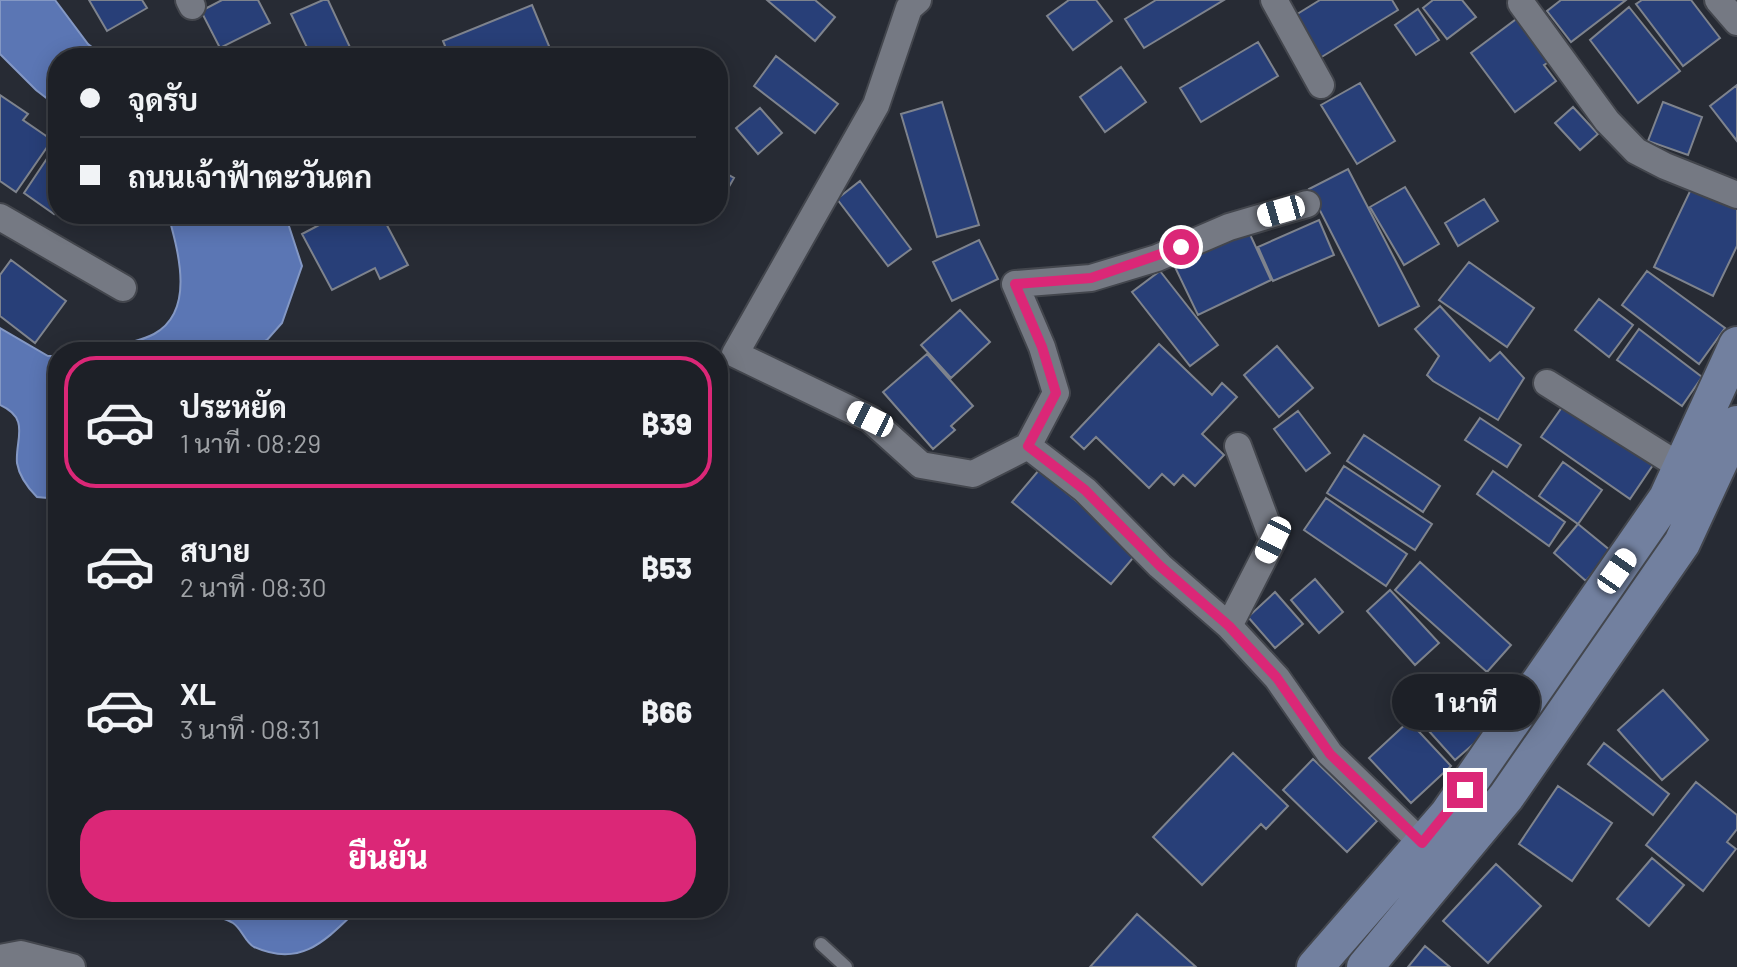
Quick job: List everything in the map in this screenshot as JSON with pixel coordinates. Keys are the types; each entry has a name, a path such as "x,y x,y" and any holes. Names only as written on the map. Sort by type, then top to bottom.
{"main road":[{"path":"1315,967 1448,814 1667,498 1737,345"},
{"path":"1365,967 1506,797 1682,543 1737,424"}],"street":[{"path":"918,0 909,8 876,105 735,354 870,419 921,465 973,474 1028,446 1056,393 1042,347 1015,284 1091,278 1157,258 1229,227 1307,204"},
{"path":"1718,0 1737,22"},
{"path":"1278,1 1321,85"},
{"path":"1521,3 1607,121 1636,151 1737,195"},
{"path":"0,217 123,288"},
{"path":"1547,383 1681,467"},
{"path":"1028,446 1085,490 1160,566 1229,626 1277,678 1330,754 1422,843"},
{"path":"1229,626 1273,540 1238,446"},
{"path":"0,958 21,954 72,967"}],"lane":[{"path":"821,944 846,967"}],"water":[{"path":"0,0 55,0 93,48 48,48 48,99 0,54"},
{"path":"171,224 288,224 302,266 282,323 263,342 133,342 154,334 167,324 175,311 180,296 176,245"},
{"path":"0,328 48,356 48,498 37,497 24,481 17,463 18,423 10,411 0,405"},
{"path":"222,918 349,918 309,949 284,954 254,947 233,923"}],"building":[{"path":"89,0 142,0 147,8 107,31"},
{"path":"222,0 258,0 270,23 220,48 201,11"},
{"path":"328,0 350,48 307,48 291,14"},
{"path":"767,0 815,0 835,17 815,41"},
{"path":"1069,0 1096,0 1112,21 1073,50 1047,16"},
{"path":"1156,0 1224,0 1144,48 1125,19"},
{"path":"1320,0 1392,0 1398,10 1320,58 1294,16"},
{"path":"1433,0 1462,0 1476,17 1447,39 1423,8"},
{"path":"1561,0 1626,0 1571,42 1547,11"},
{"path":"1642,0 1691,0 1720,38 1683,66 1636,4"},
{"path":"532,5 550,48 446,48 443,41"},
{"path":"1629,7 1680,71 1638,103 1590,40"},
{"path":"1418,9 1439,40 1416,55 1395,25"},
{"path":"1519,17 1552,60 1544,65 1556,81 1515,112 1471,53"},
{"path":"1258,42 1278,76 1201,122 1180,88"},
{"path":"776,56 838,104 815,133 754,86"},
{"path":"1121,67 1146,102 1105,132 1080,97"},
{"path":"1360,83 1395,141 1357,164 1321,105"},
{"path":"1737,85 1737,141 1710,106"},
{"path":"0,95 28,114 23,120 48,137 48,146 16,192 0,181"},
{"path":"942,102 979,225 937,237 901,114"},
{"path":"1663,102 1702,117 1688,155 1648,141"},
{"path":"1573,107 1598,134 1580,150 1555,123"},
{"path":"760,108 782,133 758,154 736,128"},
{"path":"48,157 48,210 24,193"},
{"path":"1348,169 1419,306 1379,326 1309,189"},
{"path":"728,175 734,178 728,188"},
{"path":"860,181 911,249 888,266 837,199"},
{"path":"1405,187 1439,244 1404,265 1370,207"},
{"path":"1692,187 1737,209 1737,246 1713,296 1654,267"},
{"path":"1484,199 1498,221 1458,246 1445,223"},
{"path":"1319,220 1334,255 1273,281 1258,247"},
{"path":"321,224 386,224 408,265 380,279 375,268 332,290 302,234"},
{"path":"1248,230 1271,280 1198,315 1174,265"},
{"path":"979,240 998,279 952,301 933,262"},
{"path":"11,260 66,301 35,343 0,316 0,275"},
{"path":"1469,262 1534,308 1507,347 1439,300"},
{"path":"1160,271 1218,345 1190,366 1132,292"},
{"path":"1647,271 1725,328 1699,364 1622,305"},
{"path":"1599,299 1633,325 1609,357 1575,330"},
{"path":"1440,306 1490,361 1500,352 1524,378 1498,420 1427,375 1439,356 1415,329"},
{"path":"960,310 990,342 951,378 921,345"},
{"path":"1639,329 1702,377 1682,406 1617,360"},
{"path":"1159,344 1212,395 1222,383 1237,397 1202,434 1224,455 1195,486 1183,475 1174,485 1162,474 1149,488 1096,437 1084,449 1071,437"},
{"path":"1277,346 1313,388 1279,417 1244,375"},
{"path":"927,354 973,406 951,426 955,430 933,449 883,392"},
{"path":"1565,403 1653,465 1630,499 1541,437"},
{"path":"1298,411 1330,453 1306,471 1274,429"},
{"path":"1480,418 1521,445 1507,467 1465,440"},
{"path":"1364,435 1440,486 1423,512 1347,461"},
{"path":"1563,462 1602,490 1578,524 1539,496"},
{"path":"1344,466 1432,524 1415,550 1327,493"},
{"path":"1039,470 1138,552 1111,584 1012,502"},
{"path":"1493,471 1565,522 1549,546 1477,494"},
{"path":"1326,498 1407,554 1386,586 1304,530"},
{"path":"1578,524 1611,551 1586,581 1554,553"},
{"path":"1420,562 1511,645 1487,672 1395,590"},
{"path":"1315,579 1343,612 1319,633 1291,600"},
{"path":"1390,590 1439,643 1415,665 1367,611"},
{"path":"1275,592 1303,624 1275,648 1248,617"},
{"path":"1429,674 1484,735 1455,760 1401,700"},
{"path":"1663,690 1708,740 1662,780 1618,730"},
{"path":"1409,721 1451,766 1411,803 1369,758"},
{"path":"1604,743 1669,794 1653,815 1588,764"},
{"path":"1233,753 1288,806 1266,829 1261,824 1202,885 1153,837"},
{"path":"1313,759 1377,821 1347,852 1283,790"},
{"path":"1696,782 1737,815 1737,829 1727,842 1736,849 1703,891 1646,845"},
{"path":"1558,786 1612,823 1572,881 1519,844"},
{"path":"1652,858 1684,885 1649,926 1617,899"},
{"path":"1496,864 1541,906 1488,963 1443,921"},
{"path":"1137,914 1196,967 1090,967"},
{"path":"1425,946 1450,967 1408,967"}],"route":[{"path":"1181,247 1157,258 1091,278 1015,284 1042,347 1056,393 1028,446 1085,490 1160,566 1229,626 1277,678 1330,754 1422,843 1465,790"}]}
